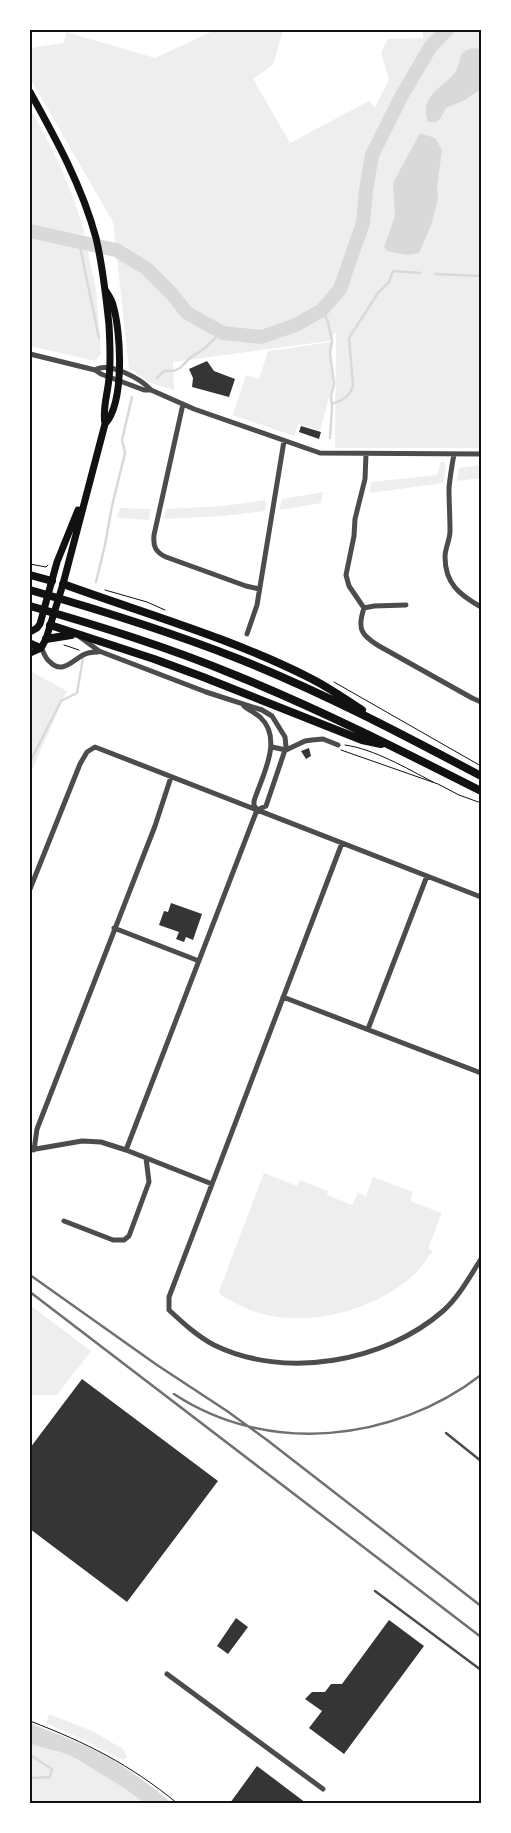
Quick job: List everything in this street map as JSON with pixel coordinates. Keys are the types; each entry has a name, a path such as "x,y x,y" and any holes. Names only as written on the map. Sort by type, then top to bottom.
{"highway":[{"path":"30,575 51,584"},
{"path":"62,587 184,625 242,647 312,679 399,732"},
{"path":"30,590 99,610 239,659 329,698 399,732 481,776"},
{"path":"30,606 105,628 233,674 324,713 481,791"},
{"path":"50,624 76,635 203,676 362,740 395,747"},
{"path":"46,639 76,635"}],"main road":[{"path":"30,92 63,152 79,188 96,239 106,291 110,368 103,416 105,424"},
{"path":"30,653 41,648 46,639 62,587 105,424 110,418 119,380 117,324 113,304 106,291"},
{"path":"30,632 36,628 40,621 57,562 88,487"},
{"path":"51,584 62,587"},
{"path":"40,621 50,624"},
{"path":"30,643 41,648"}],"street":[{"path":"30,354 95,370 144,390 151,390 183,404 320,453 481,454"},
{"path":"95,370 103,367 119,371 146,384 151,390"},
{"path":"183,404 154,535 154,547 156,551 166,557 259,589"},
{"path":"247,634 257,605 284,441"},
{"path":"364,608 349,586 346,575 354,536 355,519 366,479 366,454"},
{"path":"454,454 449,487 450,534 445,556 446,568 449,579 456,590 462,596 481,607"},
{"path":"364,608 406,605"},
{"path":"364,608 361,626 366,637 481,702"},
{"path":"76,635 99,652 262,710 272,716 285,737 286,750 266,806 257,810 126,1150"},
{"path":"41,648 46,659 51,664 61,668 71,664 83,654 99,652"},
{"path":"241,704 261,718 267,726 271,737 272,747 254,801 257,810"},
{"path":"272,747 286,750 305,741 312,740 323,740 338,745"},
{"path":"30,889 87,752 95,747 481,897"},
{"path":"171,777 155,826 37,1129 32,1150 89,1140 126,1150 212,1184"},
{"path":"342,843 169,1297 169,1310 188,1328 216,1346 267,1361 286,1363 325,1362 367,1352 426,1324 451,1302 481,1259"},
{"path":"368,1029 427,876"},
{"path":"114,928 199,960"},
{"path":"283,997 481,1073"},
{"path":"64,1221 113,1240 124,1240 129,1236 149,1182 146,1158"},
{"path":"167,1674 323,1789"}],"lane":[{"path":"446,1433 481,1461"},
{"path":"375,1591 481,1670"}],"path":[{"path":"30,564 46,567 48,564"},
{"path":"64,645 80,651"},
{"path":"333,682 381,707 388,713 481,766"},
{"path":"338,745 341,750 438,784"},
{"path":"338,745 353,746 398,763 459,795 481,803"},
{"path":"30,1721 71,1736 104,1753 149,1780 177,1803"}],"shaded area":[{"path":"215,30 283,30 273,65 253,79 290,143 369,101 375,107 389,80 381,53 388,39 423,38 423,30 481,30 481,448 335,448 336,332 329,341 173,362 174,390 150,383 129,368 113,222 30,78 30,48 64,43 66,32 155,58"},
{"path":"472,48 481,49 481,89 465,100 446,108 440,119 436,122 428,122 426,115 427,103 437,89 454,74 462,54"},
{"path":"30,109 62,170 75,202 85,235 72,232 81,235 84,249 87,249 96,289 101,354 95,361 30,346"},
{"path":"420,133 435,138 442,150 437,188 438,199 432,223 419,253 407,255 387,251 384,247 395,216 393,183"},
{"path":"331,342 332,387 320,431 298,424 294,436 233,415 246,375 259,379 268,351"},
{"path":"441,462 444,462 446,466 443,483 370,493 371,482 437,475"},
{"path":"481,465 481,478 457,481 459,468"},
{"path":"323,492 321,503 279,510 282,499"},
{"path":"266,500 265,511 224,516 164,519 166,509 223,506"},
{"path":"120,508 151,509 149,520 117,518"},
{"path":"30,671 67,691 30,774"},
{"path":"264,1173 297,1186 300,1180 328,1191 327,1195 352,1205 358,1193 366,1196 373,1177 413,1192 410,1201 442,1213 428,1249 433,1251 408,1280 392,1291 375,1301 337,1314 317,1317 278,1317 259,1313 244,1307 221,1295 219,1291"},
{"path":"30,1305 91,1351 57,1395 30,1395"},
{"path":"49,1714 92,1731 123,1749 127,1757 123,1760 46,1723"},
{"path":"30,1723 111,1759 172,1803 145,1803 77,1759 30,1744"},
{"path":"30,1744 84,1762 145,1803 30,1803"}],"building":[{"path":"207,361 214,371 235,379 229,397 192,387 193,378 189,369"},
{"path":"301,426 321,432 319,439 299,432"},
{"path":"309,748 311,756 306,759 301,751"},
{"path":"171,903 202,914 193,940 186,937 184,942 176,939 179,932 159,925 164,911 168,912"},
{"path":"82,1379 218,1481 127,1602 30,1529 30,1448"},
{"path":"236,1618 248,1627 228,1654 217,1646"},
{"path":"389,1620 424,1646 344,1754 309,1728 322,1711 305,1699 312,1692 325,1692 331,1684 342,1684"},
{"path":"257,1766 306,1803 230,1803"}],"waterway":[{"path":"30,231 116,250 146,268 171,293 187,313 223,333 261,337 296,325 322,310 340,289 363,223 372,155 402,95 431,46 447,30"},
{"path":"79,242 99,338"},
{"path":"332,404 345,398 353,386 349,338 378,293 389,282 393,271 420,273"},
{"path":"435,274 481,276"},
{"path":"322,310 328,322 332,341 330,353 334,384 331,396 330,438"},
{"path":"157,378 164,371 174,371 180,368 221,332"},
{"path":"96,582 125,453 122,440 132,397"},
{"path":"30,762 61,701 77,693 83,658"},
{"path":"30,1755 52,1769 50,1777 30,1778"}],"railway":[{"path":"30,1275 267,1440 481,1606"},
{"path":"30,1292 481,1637"},
{"path":"174,1394 211,1414 249,1427 290,1433 330,1433 370,1427 410,1415 447,1398 481,1375"}]}
